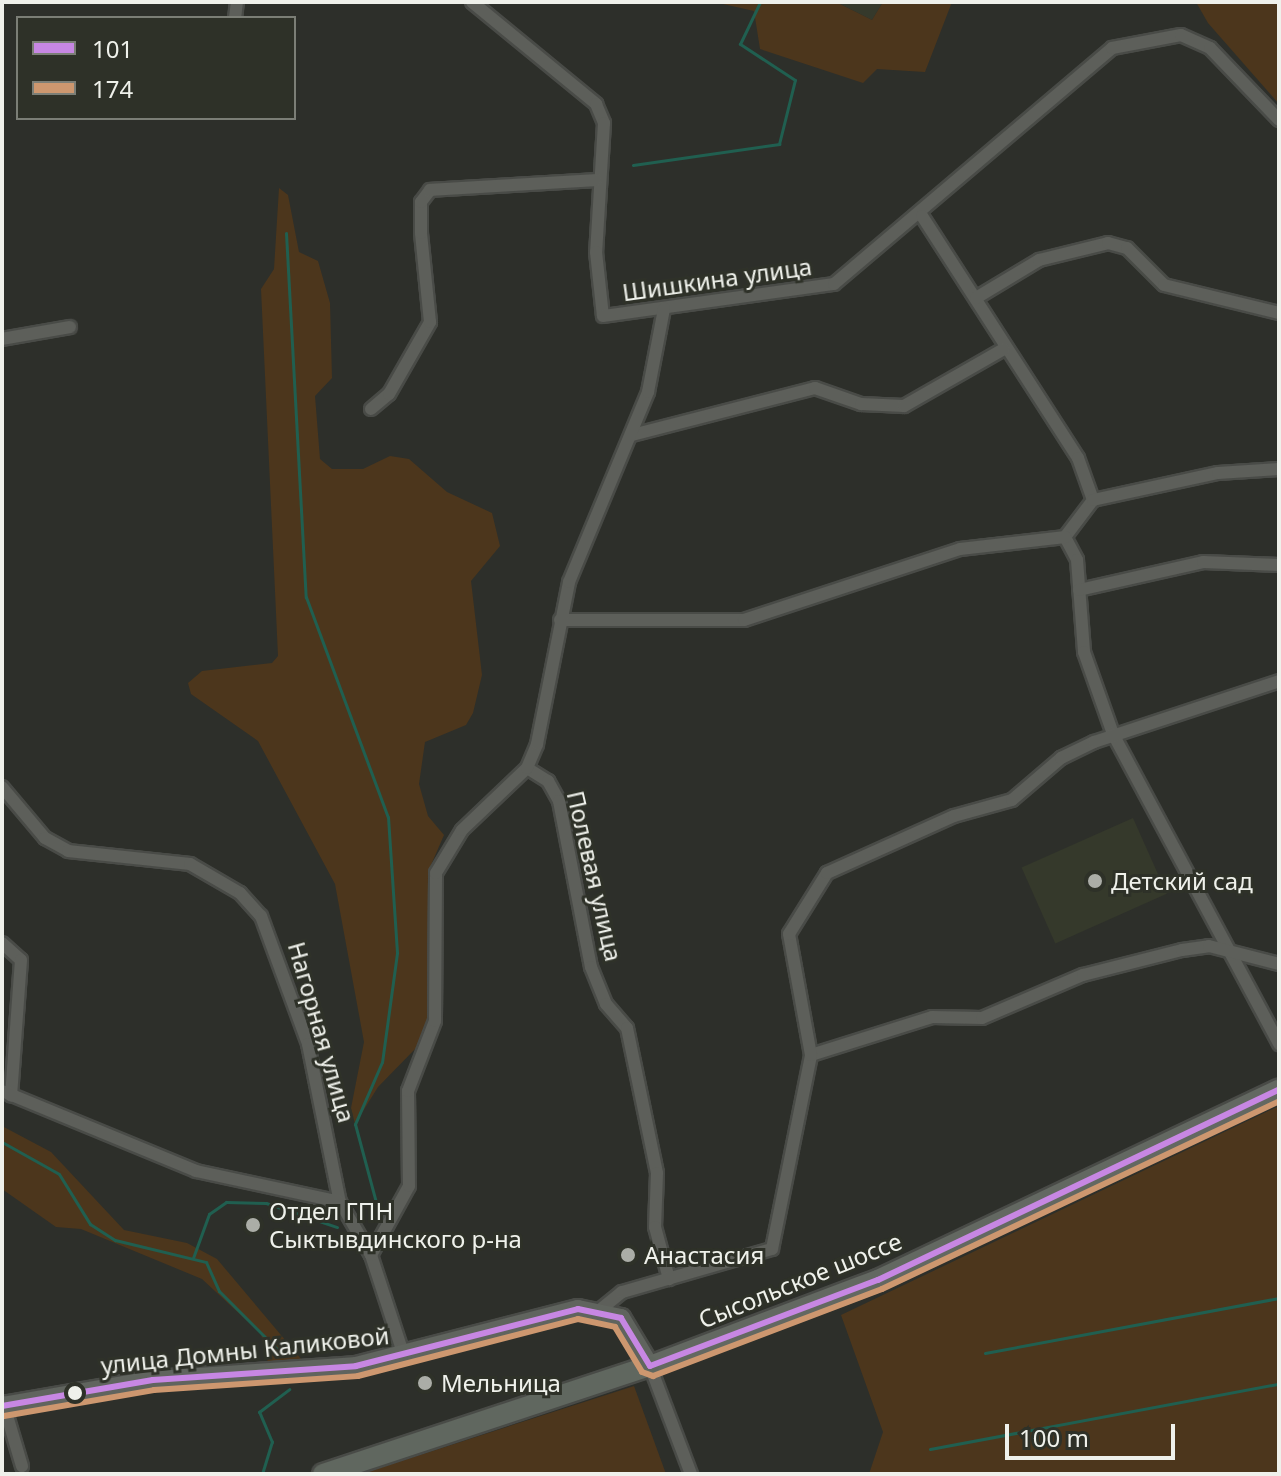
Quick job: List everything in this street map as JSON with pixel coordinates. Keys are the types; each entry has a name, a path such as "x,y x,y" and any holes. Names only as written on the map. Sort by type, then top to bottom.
{"highway":[{"name":"Сысольское шоссе","path":"323,1474 650,1366"}],"main road":[{"name":"Сысольское шоссе","path":"650,1366 878,1280 1279,1090"},
{"path":"601,1309 632,1330 650,1366"},
{"name":"улица Домны Каликовой","path":"3,1403 153,1380 404,1356 601,1309"}],"street":[{"name":"Шишкина улица","path":"472,2 596,104 604,123 596,180 603,316 834,284 922,216 1112,48 1164,33 1210,48 1279,120"},
{"path":"371,409 389,394 430,322 421,202 430,190 596,180"},
{"path":"922,216 976,298 1004,349 1059,424 1093,500"},
{"path":"976,298 1039,260 1108,243 1127,248 1164,285 1279,313"},
{"path":"371,1255 409,1186 408,1091 435,1021 436,873 462,830 527,768 560,620 582,541 632,435 664,309"},
{"path":"2,339 70,327"},
{"path":"632,435 815,388 861,404 904,406 1004,349"},
{"path":"560,620 744,620 960,549 1065,537 1093,500 1218,473 1279,469"},
{"path":"1065,537 1079,590 1084,652 1113,734 1279,1044"},
{"path":"1079,590 1203,562 1279,565"},
{"path":"601,1309 622,1292 772,1249 811,1055 789,934 827,873 954,816 1012,800 1061,758 1113,734 1279,681"},
{"name":"Полевая улица","path":"527,768 548,781 559,801 591,967 606,1004 627,1028 657,1173 655,1227 669,1279"},
{"name":"Нагорная улица","path":"2,787 45,838 68,851 190,864 240,893 261,916 308,1044 340,1202 371,1255 404,1356"},
{"path":"2,943 21,960 7,1094 196,1171 340,1202"},
{"path":"811,1055 932,1017 982,1018 1132,960 1209,946 1279,964"},
{"path":"650,1366 691,1474"},
{"path":"3,1403 22,1466"}],"shaded area":[{"path":"714,2 836,2 872,20 883,2 952,2 925,72 877,69 863,83 760,49 754,11"},
{"path":"836,2 883,2 872,20"},
{"path":"1196,2 1279,2 1279,104 1208,23"},
{"path":"279,188 288,195 299,252 318,261 330,303 332,378 315,396 320,459 332,469 363,469 390,456 409,459 447,492 492,513 500,546 471,581 482,675 473,713 466,725 425,742 419,784 428,816 444,835 431,865 429,1019 418,1046 378,1087 355,1124 351,1108 364,1042 335,884 258,741 191,694 188,683 202,671 272,663 278,656 261,289 274,269"},
{"name":"Детский сад","path":"1133,818 1167,894 1055,943 1022,868"},
{"path":"1279,1106 1279,1474 869,1474 883,1432 841,1315"},
{"path":"2,1126 51,1152 124,1230 187,1243 217,1259 302,1360 268,1363 261,1334 202,1279 81,1229 56,1227 2,1189"},
{"path":"634,1386 666,1474 361,1474"}],"waterway":[{"path":"633,165 779,144 795,80 740,44 760,2"},
{"path":"286,233 306,597 388,817 397,953 382,1062 355,1124 378,1210"},
{"path":"2,1142 59,1174 90,1224 115,1240 206,1262 219,1291 284,1356"},
{"path":"193,1258 209,1214 226,1202 266,1203 337,1227"},
{"path":"985,1353 1279,1298"},
{"path":"930,1449 1279,1384"},
{"path":"262,1474 272,1442 259,1412 289,1389"}],"transit line":[{"name":"101","path":"2,1406 153,1380 356,1366 578,1309 621,1318 650,1366 878,1280 1279,1090"},
{"name":"174","path":"4,1416 154,1390 358,1376 578,1319 615,1327 642,1372 653,1376 882,1289 1279,1101"}],"place":[{"name":"Детский сад","path":"1095,881"},
{"name":"Отдел ГПН Сыктывдинского р-на","path":"253,1225"},
{"name":"Анастасия","path":"628,1255"},
{"name":"Мельница","path":"425,1383"}]}
